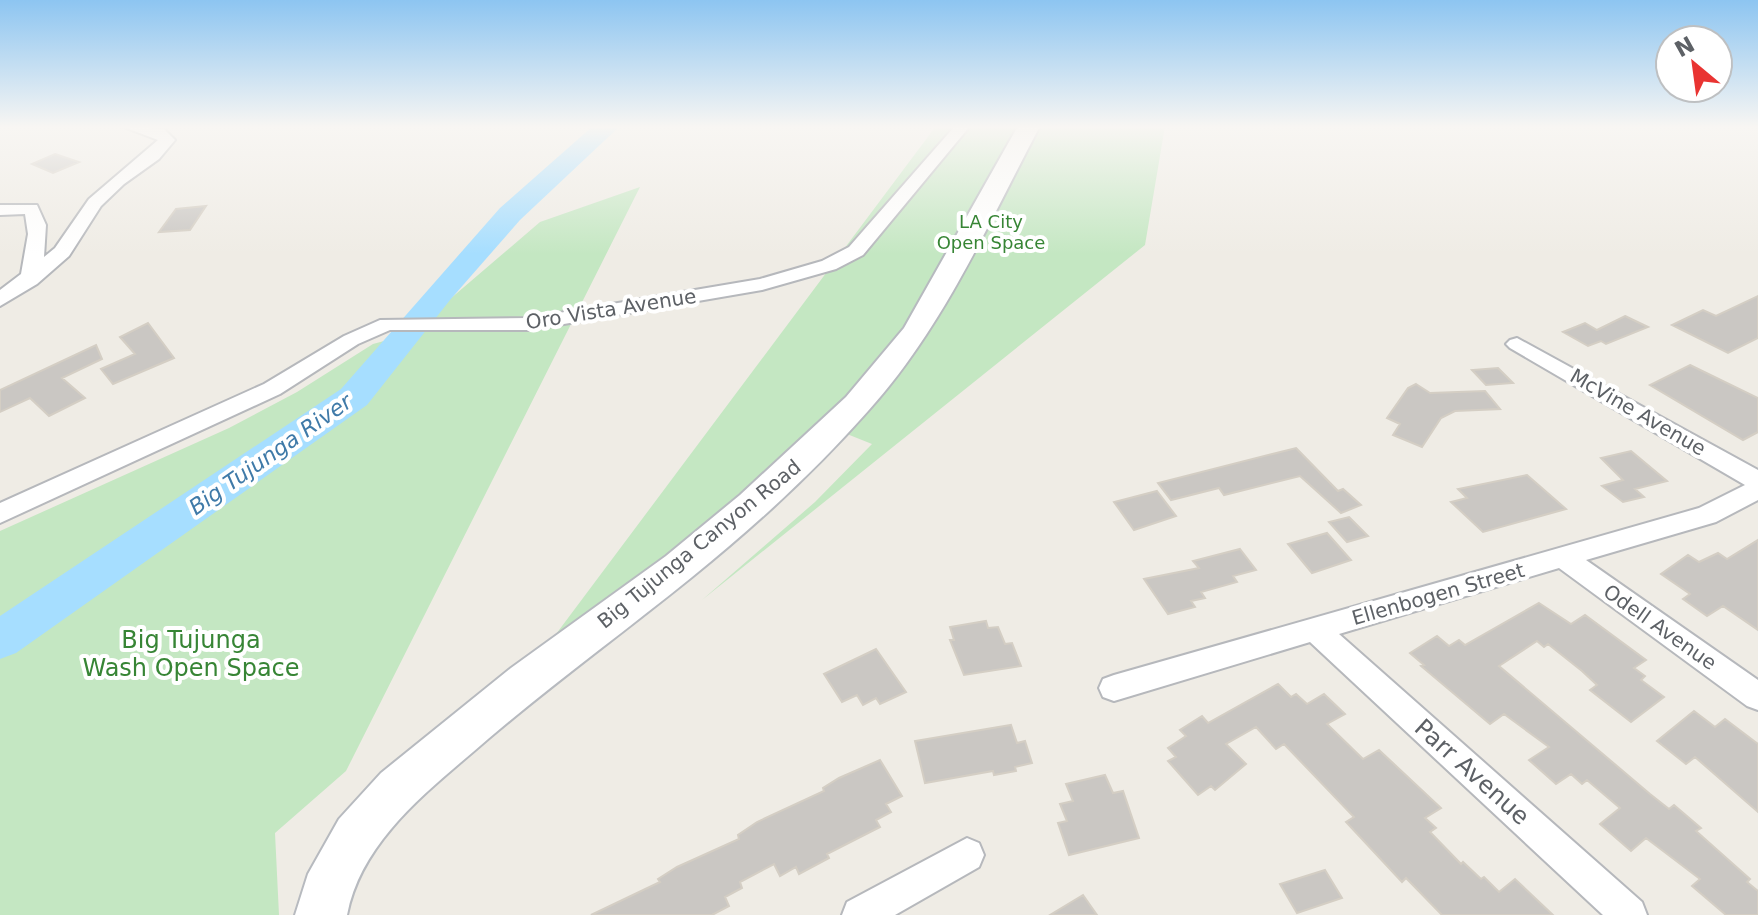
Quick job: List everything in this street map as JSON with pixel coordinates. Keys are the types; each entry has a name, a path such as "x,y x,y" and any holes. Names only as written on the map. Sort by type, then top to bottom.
{"street":[{"path":"0,300 30,280 62,252 95,203 134,169"},
{"name":"Oro Vista Avenue","path":"0,514 272,389 351,340 387,324 529,324 762,284 829,265 856,251 926,169"},
{"name":"Big Tujunga Canyon Road","path":"321,915 326,892 356,835 397,788 526,681 679,566 753,504 857,404 917,331 1006,169"},
{"path":"0,210 31,209 34,214 38,235 30,280"},
{"name":"McVine Avenue","path":"1517,344 1758,481"},
{"name":"Ellenbogen Street","path":"1114,688 1707,515 1758,489"},
{"name":"Odell Avenue","path":"1562,557 1758,697"},
{"name":"Parr Avenue","path":"1316,630 1629,915"},
{"path":"860,915 967,855"}],"green space":[{"name":"LA City Open Space","path":"904,169 1158,169 1145,245 702,600 815,502 872,444 837,430 506,701"},
{"name":"Big Tujunga Wash Open Space","path":"640,187 346,771 275,833 279,915 0,915 0,531 229,428 297,392 373,344 424,330 429,317 540,222"}],"building":[{"path":"43,169 63,169 53,173"},
{"path":"206,206 190,230 159,232 176,209"},
{"path":"1758,296 1758,338 1728,353 1672,325 1703,310 1716,316"},
{"path":"1625,316 1648,327 1606,344 1601,341 1588,346 1563,332 1585,323 1597,330"},
{"path":"148,323 174,358 113,384 101,369 135,354 120,337"},
{"path":"96,345 102,359 62,378 85,398 49,416 30,398 0,412 0,390"},
{"path":"1690,365 1758,398 1758,432 1743,440 1650,385"},
{"path":"1498,368 1513,383 1486,385 1472,370"},
{"path":"1416,384 1430,393 1485,391 1500,409 1455,411 1441,418 1422,447 1393,435 1400,424 1387,418 1408,388"},
{"path":"1296,448 1338,491 1343,489 1361,505 1341,513 1300,476 1224,495 1219,488 1171,500 1158,483"},
{"path":"1631,451 1667,481 1635,489 1644,497 1623,502 1602,486 1623,480 1601,458"},
{"path":"1527,475 1566,509 1483,532 1451,502 1467,498 1458,489"},
{"path":"1157,491 1176,516 1134,530 1114,502"},
{"path":"1349,517 1368,536 1347,542 1329,522"},
{"path":"1327,533 1351,560 1312,573 1288,544"},
{"path":"1758,540 1758,630 1723,606 1707,616 1683,599 1690,594 1661,574 1688,555 1699,562 1718,553 1727,559"},
{"path":"1240,549 1256,570 1233,576 1237,582 1201,592 1205,598 1191,601 1195,607 1168,614 1144,579 1199,568 1193,561"},
{"path":"1539,603 1571,624 1585,615 1646,660 1634,668 1645,676 1641,680 1664,697 1631,722 1590,690 1597,685 1582,671 1548,644 1544,647 1537,641 1499,666 1650,794 1669,809 1674,805 1701,828 1696,831 1750,879 1747,882 1758,891 1758,915 1726,915 1692,886 1700,879 1646,838 1631,851 1600,824 1620,808 1587,780 1582,784 1571,774 1556,784 1529,760 1549,747 1504,714 1490,724 1421,666 1424,665 1410,653 1437,636 1449,646 1459,640 1465,645"},
{"path":"986,621 988,628 998,627 1005,644 1012,643 1021,666 964,675 950,640 954,640 950,627"},
{"path":"876,649 906,692 880,704 876,698 863,705 857,695 842,702 824,674"},
{"path":"1278,684 1291,697 1296,694 1307,704 1324,694 1345,714 1327,724 1363,759 1379,750 1441,808 1425,818 1436,828 1430,832 1461,864 1463,862 1481,879 1484,877 1499,892 1515,879 1553,915 1442,915 1406,878 1402,882 1346,822 1354,817 1284,744 1276,749 1256,727 1226,744 1246,764 1215,790 1211,786 1198,795 1168,761 1176,757 1168,748 1186,736 1180,730 1202,716 1208,723"},
{"path":"1694,711 1715,727 1725,719 1758,744 1758,812 1695,757 1686,764 1657,741"},
{"path":"1011,725 1017,743 1025,741 1032,763 1015,767 1016,771 994,775 993,771 925,783 915,741"},
{"path":"880,760 902,796 886,804 891,812 876,820 880,827 827,854 829,858 799,874 796,867 780,876 774,864 740,882 742,888 725,897 729,906 712,915 591,915 660,882 658,879 677,867 739,839 738,835 757,822 824,791 823,788 839,778"},
{"path":"1105,775 1113,793 1123,791 1139,838 1069,855 1058,823 1067,821 1060,804 1073,801 1066,784"},
{"path":"1325,870 1342,898 1297,913 1280,884"},
{"path":"1083,895 1097,915 1050,915"}],"waterway":[{"name":"Big Tujunga River","path":"0,640 354,397 439,293 510,214 560,169"}]}
